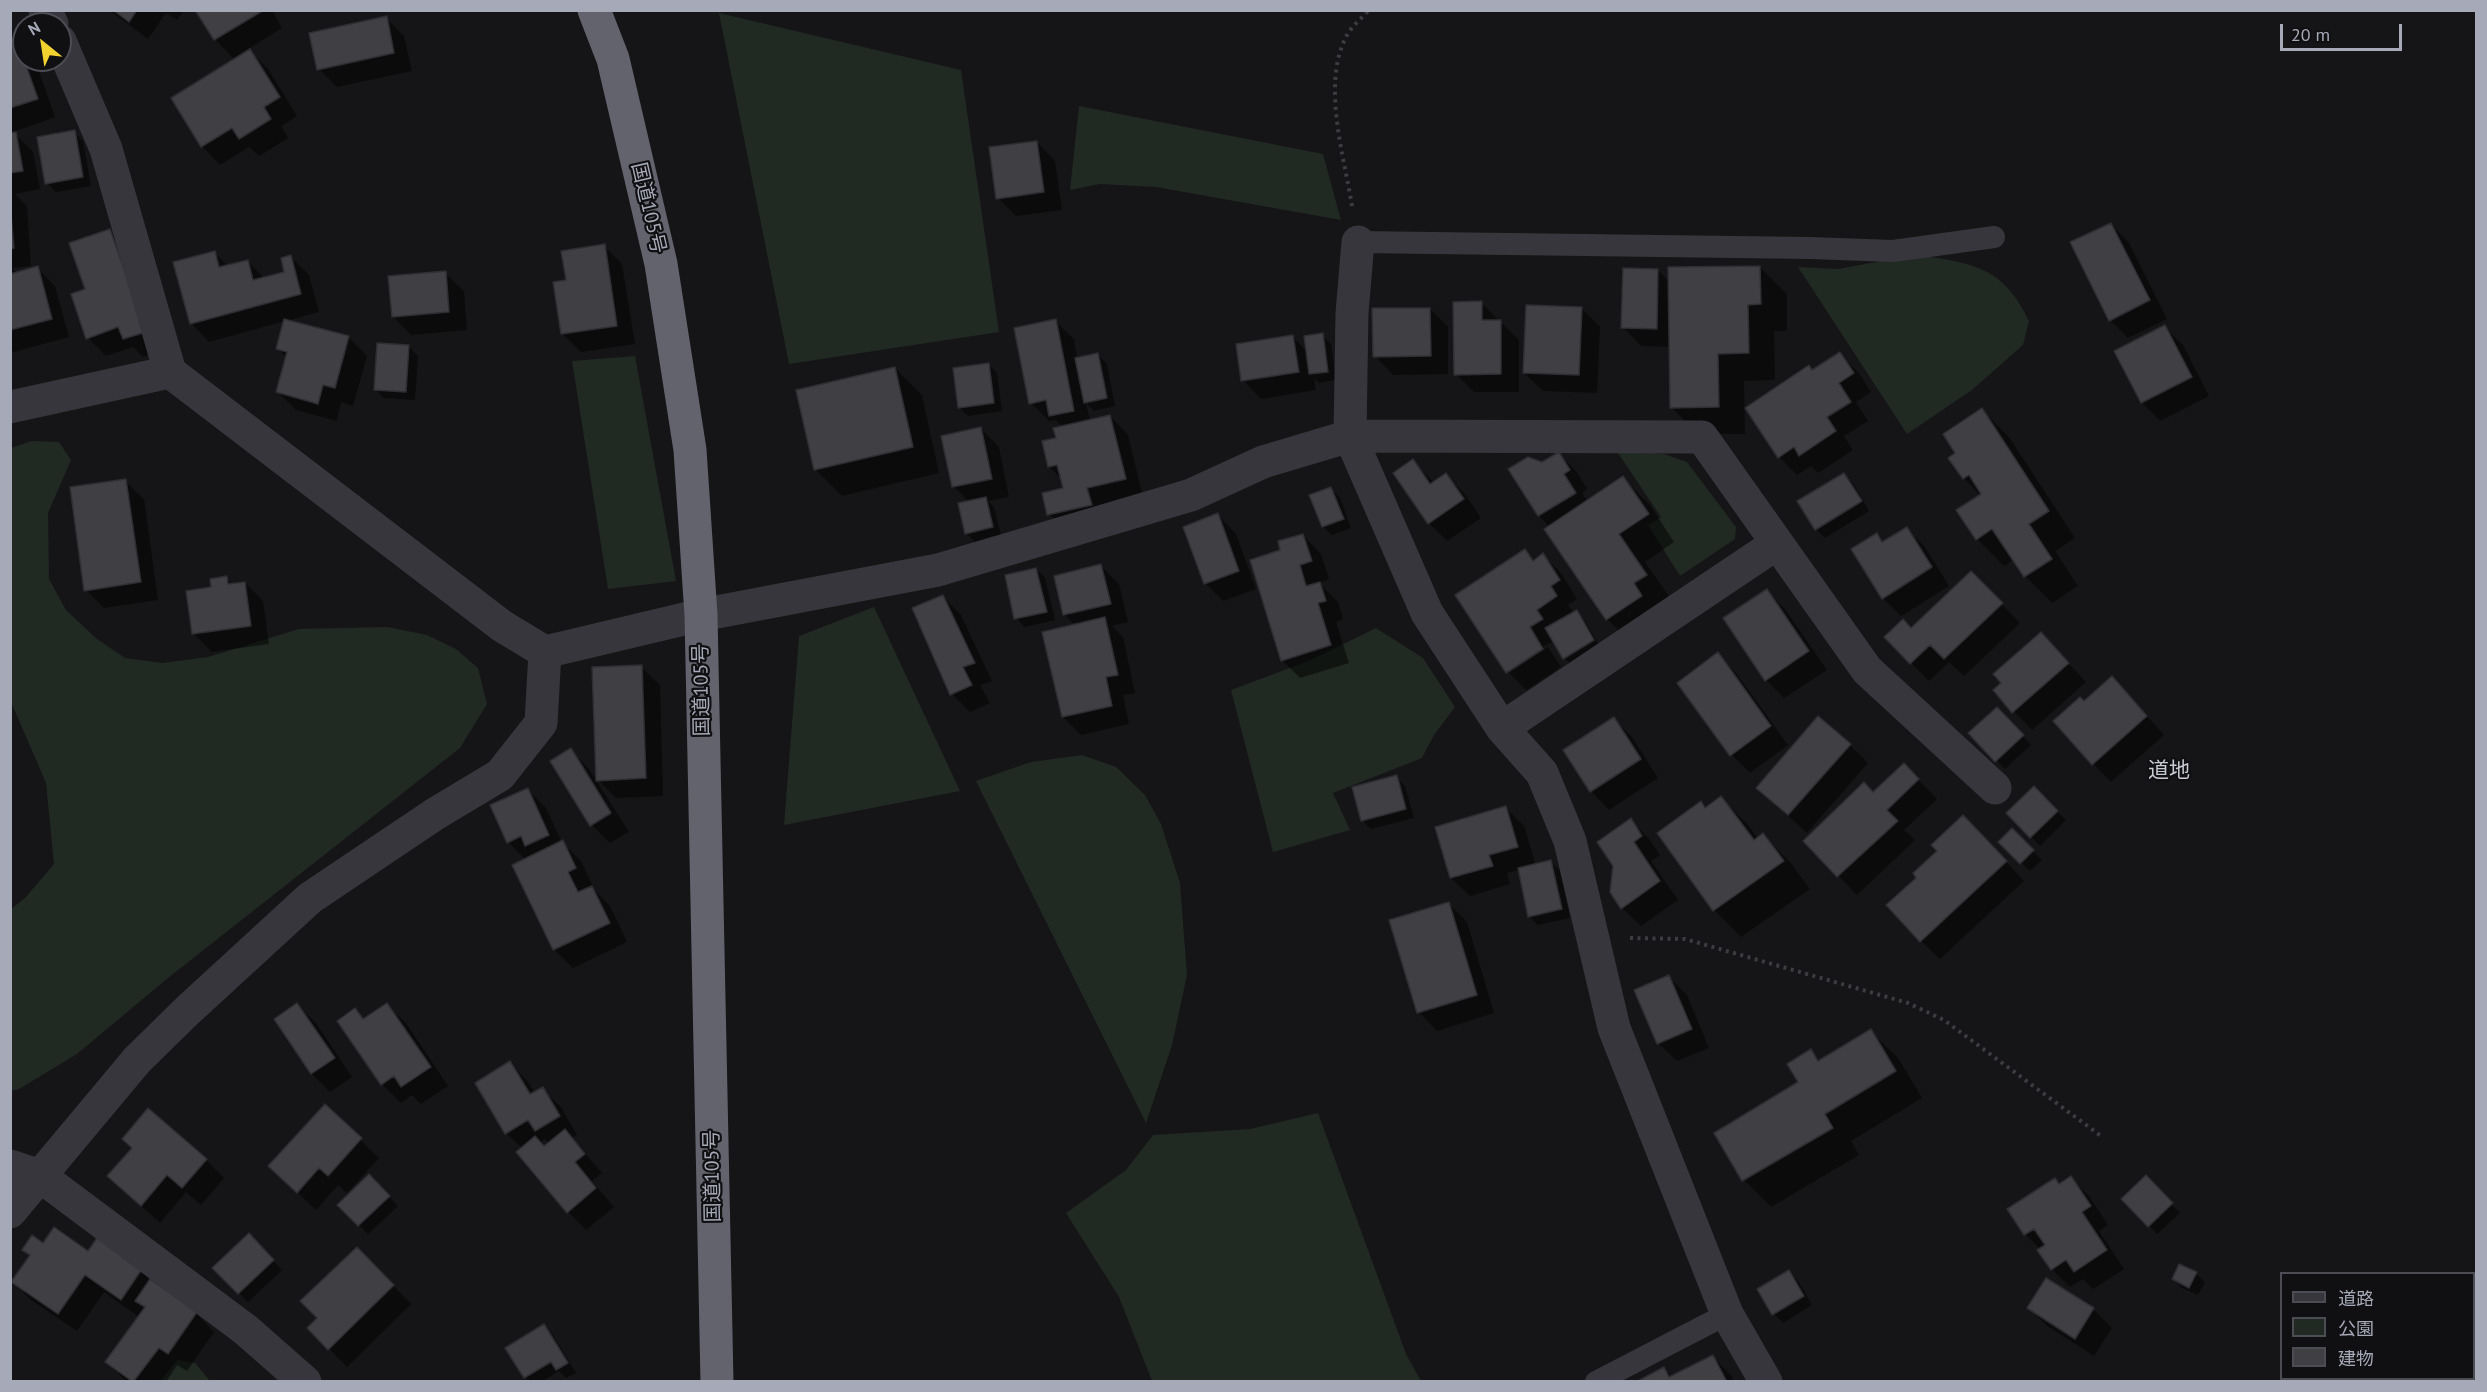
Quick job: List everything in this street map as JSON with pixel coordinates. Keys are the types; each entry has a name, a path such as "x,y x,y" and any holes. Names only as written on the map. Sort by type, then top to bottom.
{"highway":[{"name":"国道105号","path":"594,10 613,59 662,264 690,450 701,615 717,1382"}],"street":[{"path":"72,69 106,149 170,372 502,626 545,652 701,615 938,570 1191,495 1263,462 1350,436 1702,437 1867,670 1995,788"},
{"path":"1358,242 1352,313 1350,436 1426,613 1502,728 1542,773 1570,841 1614,1028 1727,1314 1766,1382"},
{"path":"10,407 170,372"},
{"path":"1502,728 1776,544"},
{"path":"10,1212 25,1171 187,1011 310,898 435,814 500,775 541,723 545,652"},
{"path":"25,1171 246,1330 305,1382"}],"lane":[{"path":"1358,242 1798,248 1893,252 1994,237"},
{"path":"1596,1382 1727,1314"}],"path":[{"path":"1358,242 1335,99 1337,62 1347,34 1369,10"},
{"path":"1593,937 1685,939 1908,1003 1944,1020 2101,1136"}],"green space":[{"path":"719,13 961,70 999,332 789,364"},
{"path":"1079,106 1323,154 1341,220 1156,187 1100,184 1070,190"},
{"path":"1930,257 1964,263 1990,274 2011,292 2029,321 2023,345 1972,390 1907,434 1798,267 1838,269 1893,259"},
{"path":"635,356 676,581 608,589 572,361"},
{"path":"32,441 59,442 71,460 48,513 49,579 66,610 97,639 125,658 162,663 208,657 299,629 387,627 427,635 456,649 478,668 487,704 460,748 168,978 77,1054 19,1089 11,1091 11,909 25,898 54,864 46,783 11,702 11,448"},
{"path":"1616,450 1664,454 1687,462 1736,527 1735,539 1680,576 1648,525 1661,517"},
{"path":"874,607 960,791 784,825 799,636"},
{"path":"1376,628 1423,658 1455,707 1434,735 1422,758 1333,793 1350,830 1273,852 1231,690 1311,660"},
{"path":"1082,755 1116,767 1145,795 1161,824 1180,883 1187,975 1172,1045 1146,1123 976,781 1031,762"},
{"path":"1318,1113 1406,1354 1421,1381 1152,1381 1119,1297 1066,1213 1126,1170 1153,1135 1250,1129"},
{"path":"177,1360 195,1363 210,1381 161,1381"}],"building":[{"path":"113,10 137,10 129,22"},
{"path":"195,10 264,10 214,40"},
{"path":"387,16 394,53 317,70 309,33"},
{"path":"12,38 12,72 28,72 38,99 10,108 10,39"},
{"path":"250,49 280,97 264,107 271,119 239,139 232,128 201,147 171,98"},
{"path":"75,130 83,177 45,184 37,137"},
{"path":"16,132 23,171 10,173 10,133"},
{"path":"1037,141 1044,192 996,199 989,147"},
{"path":"10,205 14,248 10,249"},
{"path":"2111,223 2150,300 2109,321 2070,242"},
{"path":"110,229 146,332 123,339 118,327 86,339 71,294 85,289 69,243"},
{"path":"605,244 617,326 561,334 553,282 566,280 561,251"},
{"path":"215,251 219,267 248,260 253,280 284,272 281,258 291,255 301,294 190,324 173,262"},
{"path":"38,266 52,319 10,330 10,274"},
{"path":"1760,266 1761,304 1748,305 1749,353 1718,354 1719,407 1670,408 1668,267"},
{"path":"1623,268 1658,269 1657,329 1621,328"},
{"path":"446,271 449,312 392,317 388,276"},
{"path":"1482,301 1482,320 1501,320 1501,374 1454,375 1453,302"},
{"path":"1526,305 1582,307 1579,375 1523,373"},
{"path":"1372,308 1430,308 1431,356 1373,357"},
{"path":"284,319 349,336 335,388 323,385 318,404 276,392 287,352 276,349"},
{"path":"1056,319 1074,411 1049,416 1046,400 1029,404 1014,328"},
{"path":"2165,325 2192,377 2141,403 2114,351"},
{"path":"1323,333 1328,372 1309,374 1304,336"},
{"path":"1293,335 1299,372 1241,381 1236,344"},
{"path":"377,343 409,345 406,392 374,390"},
{"path":"1840,352 1854,373 1839,383 1851,402 1827,417 1836,431 1799,456 1794,447 1778,458 1745,408 1809,365 1812,370"},
{"path":"1098,353 1107,398 1084,403 1075,358"},
{"path":"989,363 994,403 958,408 953,368"},
{"path":"895,367 913,447 814,470 796,390"},
{"path":"1982,408 2049,511 2029,524 2052,559 2024,577 1992,529 1976,540 1956,510 1981,494 1969,475 1963,479 1948,458 1955,453 1943,434"},
{"path":"1110,415 1126,479 1087,488 1092,505 1047,515 1042,493 1063,488 1057,465 1048,467 1042,441 1056,438 1053,428"},
{"path":"981,427 992,479 952,487 941,436"},
{"path":"1559,452 1570,470 1564,474 1576,493 1538,516 1508,469 1528,457 1542,462"},
{"path":"1413,459 1430,484 1446,473 1464,499 1428,524 1393,473"},
{"path":"1844,473 1862,501 1815,530 1797,501"},
{"path":"1623,476 1649,514 1619,534 1647,575 1634,583 1642,596 1606,620 1544,529"},
{"path":"126,479 141,582 84,591 70,487"},
{"path":"1331,487 1344,519 1322,527 1309,495"},
{"path":"986,497 993,527 965,534 958,503"},
{"path":"1218,513 1239,571 1204,584 1183,527"},
{"path":"1907,527 1932,567 1882,599 1851,549 1877,533 1882,542"},
{"path":"1303,534 1312,561 1300,565 1306,586 1320,582 1326,601 1318,603 1331,645 1281,661 1250,560 1280,550 1278,541"},
{"path":"1525,549 1533,561 1543,553 1560,580 1551,586 1557,596 1537,610 1543,619 1530,627 1543,649 1506,673 1455,595"},
{"path":"1101,564 1111,604 1063,615 1054,576"},
{"path":"1036,568 1047,612 1014,619 1005,575"},
{"path":"1971,571 2003,603 1944,659 1930,645 1910,664 1884,637 1903,619 1911,628"},
{"path":"227,576 228,584 245,582 251,626 192,634 186,591 211,587 210,579"},
{"path":"1767,589 1809,651 1765,681 1723,618"},
{"path":"943,595 975,663 963,667 972,685 950,695 912,608"},
{"path":"1577,610 1594,640 1563,659 1545,628"},
{"path":"1105,617 1118,675 1106,677 1112,706 1062,717 1042,632"},
{"path":"2041,632 2069,663 2012,713 1993,690 2001,683 1993,674"},
{"path":"1718,652 1771,726 1730,756 1677,683"},
{"path":"642,665 646,778 596,781 592,667"},
{"path":"2112,676 2147,716 2092,765 2053,721 2080,697 2084,701"},
{"path":"1997,707 2024,735 1995,762 1968,733"},
{"path":"1818,716 1851,744 1788,815 1756,788"},
{"path":"1614,717 1641,759 1590,792 1563,750"},
{"path":"571,748 611,813 590,826 550,761"},
{"path":"1904,763 1919,779 1887,810 1898,821 1837,877 1803,841 1864,782 1873,792"},
{"path":"1397,775 1406,809 1361,821 1352,787"},
{"path":"2034,786 2058,811 2030,838 2006,813"},
{"path":"528,788 549,835 525,846 521,836 507,843 490,805"},
{"path":"1721,796 1754,840 1763,833 1784,861 1713,911 1657,833 1701,801 1705,808"},
{"path":"1506,806 1518,847 1489,855 1493,866 1450,878 1435,827"},
{"path":"1963,815 2007,861 1920,942 1886,905 1916,878 1913,873 1937,851 1931,845"},
{"path":"1631,818 1642,836 1634,842 1660,881 1621,909 1610,892 1613,866 1597,842"},
{"path":"2012,828 2034,850 2020,864 1998,842"},
{"path":"563,840 576,868 568,872 578,892 592,886 610,923 553,950 512,865"},
{"path":"1551,860 1562,909 1528,917 1518,868"},
{"path":"1449,902 1477,995 1417,1013 1389,920"},
{"path":"1669,975 1692,1029 1657,1044 1634,990"},
{"path":"297,1003 335,1058 311,1074 274,1019"},
{"path":"387,1003 431,1067 401,1087 394,1076 381,1085 337,1021 355,1008 363,1019"},
{"path":"1871,1029 1896,1071 1825,1114 1833,1128 1742,1181 1714,1133 1798,1082 1787,1064 1811,1049 1818,1061"},
{"path":"510,1061 530,1094 543,1087 560,1116 535,1131 528,1120 505,1134 475,1083"},
{"path":"325,1104 362,1138 328,1176 319,1168 297,1193 268,1166"},
{"path":"148,1108 207,1159 182,1188 167,1175 141,1206 107,1176 132,1148 122,1139"},
{"path":"565,1129 585,1154 575,1162 596,1188 567,1213 516,1152 535,1136 544,1146"},
{"path":"369,1174 390,1196 358,1226 337,1205"},
{"path":"2146,1175 2173,1203 2148,1227 2121,1199"},
{"path":"2071,1176 2091,1206 2082,1212 2107,1250 2074,1272 2066,1260 2051,1270 2037,1250 2045,1245 2034,1229 2024,1235 2007,1209 2055,1178 2059,1184"},
{"path":"54,1227 88,1251 99,1235 144,1266 121,1300 85,1275 58,1314 11,1282 30,1255 22,1250 32,1235 43,1243"},
{"path":"249,1233 274,1260 238,1294 212,1268"},
{"path":"357,1247 394,1285 328,1350 307,1328 317,1318 300,1301"},
{"path":"2179,1264 2197,1272 2189,1288 2172,1279"},
{"path":"1789,1270 1804,1296 1772,1315 1757,1289"},
{"path":"2046,1278 2094,1308 2075,1339 2027,1308"},
{"path":"150,1279 197,1312 168,1354 159,1348 133,1382 105,1362 145,1307 135,1301"},
{"path":"544,1324 568,1363 556,1370 551,1362 524,1378 505,1348"},
{"path":"1713,1355 1727,1382 1636,1382 1664,1367 1669,1377"}],"district":[{"name":"道地","path":"2169,771"}]}
